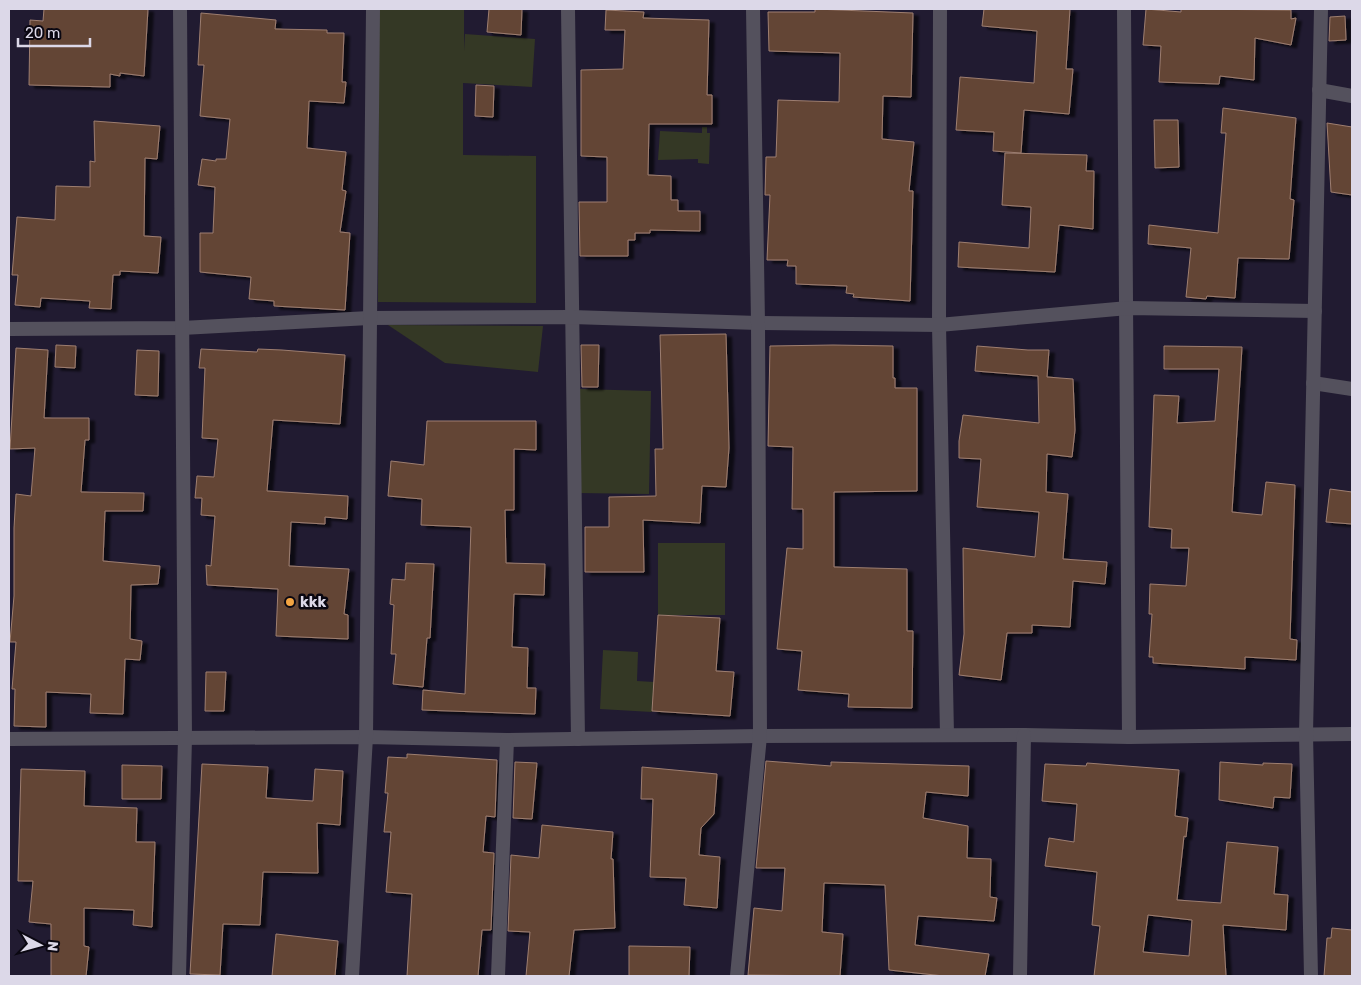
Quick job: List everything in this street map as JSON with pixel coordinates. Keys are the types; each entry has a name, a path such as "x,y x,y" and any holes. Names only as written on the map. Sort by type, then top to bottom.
{"street":[{"path":"179,976 185,738 180,9"},
{"path":"352,976 366,737 373,9"},
{"path":"568,9 578,739"},
{"path":"737,976 760,736 758,323 753,9"},
{"path":"940,9 939,325 947,735"},
{"path":"1124,9 1128,308 1129,737"},
{"path":"1311,976 1306,734 1321,9"},
{"path":"1319,90 1352,96"},
{"path":"9,329 182,328 369,318 572,317 758,323 939,325 1128,308 1315,311"},
{"path":"1313,383 1352,389"},
{"path":"9,739 366,737 507,740 760,736 1024,735 1129,737 1352,734"},
{"path":"1020,976 1024,735"},
{"path":"498,976 507,740"}],"green space":[{"path":"379,9 464,9 464,51 465,34 535,39 532,87 463,83 463,155 536,156 536,303 378,302"},
{"path":"702,127 707,127 707,133 710,133 709,164 698,163 698,159 658,160 660,131 702,133"},
{"path":"388,325 543,326 538,372 445,363"},
{"path":"580,389 651,391 649,494 578,493"},
{"path":"658,543 725,543 725,615 658,615"},
{"path":"603,650 638,652 637,681 654,682 652,712 600,709"}],"building":[{"path":"44,9 148,9 144,76 120,73 120,76 110,74 110,87 29,85 30,20 43,21"},
{"path":"489,9 522,9 521,35 487,32"},
{"path":"815,9 913,13 911,97 883,96 882,139 914,142 909,191 913,191 910,301 853,297 854,294 846,293 847,286 796,284 796,266 787,266 788,260 767,260 770,195 765,195 766,157 776,157 778,100 839,102 840,53 769,51 768,12 815,12"},
{"path":"984,9 1070,9 1066,69 1073,69 1069,114 1024,110 1021,153 993,151 994,132 956,130 960,77 1034,83 1037,31 982,26"},
{"path":"1146,9 1181,12 1181,9 1291,10 1291,19 1296,18 1291,45 1255,38 1254,80 1220,76 1219,84 1159,82 1161,46 1143,45"},
{"path":"606,10 644,12 643,18 709,20 707,95 712,95 712,124 649,124 648,175 671,176 671,200 678,200 678,211 700,211 700,231 650,230 650,233 635,233 635,240 628,240 628,256 580,256 579,202 607,202 607,157 581,156 581,70 623,69 625,30 605,30"},
{"path":"201,13 276,20 275,29 327,30 327,33 344,33 342,82 346,82 344,103 309,101 307,148 346,152 342,190 346,191 340,232 350,233 345,310 274,306 274,301 249,299 251,277 200,272 200,233 213,233 215,187 198,185 202,159 216,161 216,159 226,159 230,119 200,116 204,65 198,65"},
{"path":"1345,16 1346,40 1329,41 1330,17"},
{"path":"476,85 494,86 493,117 475,116"},
{"path":"1223,108 1296,118 1290,199 1294,200 1289,259 1238,258 1235,298 1207,296 1206,299 1186,297 1191,248 1148,244 1149,225 1218,233 1226,133 1221,133"},
{"path":"1154,120 1178,120 1179,167 1155,168"},
{"path":"94,121 160,126 157,159 145,158 144,236 161,237 158,273 120,271 120,275 113,275 111,309 89,308 90,301 41,298 40,307 15,305 18,275 12,275 17,217 55,220 56,186 90,187 90,161 95,162"},
{"path":"1327,123 1352,127 1352,195 1331,192"},
{"path":"1005,153 1087,155 1086,171 1094,171 1093,229 1059,225 1055,272 958,267 959,242 1029,248 1031,207 1002,205"},
{"path":"726,334 729,448 726,487 702,486 700,523 643,520 644,572 585,572 585,527 609,527 609,497 656,496 655,449 663,449 660,335"},
{"path":"56,345 76,346 75,368 55,367"},
{"path":"581,345 599,345 598,387 582,387"},
{"path":"770,346 893,346 893,378 895,378 895,388 917,388 917,491 834,492 834,567 907,569 907,631 913,631 912,708 848,707 849,694 798,690 802,651 777,649 787,548 803,549 803,509 792,509 793,447 768,446"},
{"path":"977,346 1049,350 1047,377 1073,379 1075,430 1072,457 1047,454 1046,492 1068,494 1063,559 1107,562 1105,584 1073,581 1070,627 1032,625 1032,633 1007,633 1001,680 959,675 964,634 963,548 1035,557 1039,512 977,507 981,459 959,458 959,441 963,415 1039,423 1038,376 975,371"},
{"path":"1164,346 1242,347 1232,512 1262,515 1266,482 1295,485 1290,639 1297,640 1296,660 1245,657 1245,669 1153,663 1153,657 1149,657 1152,614 1149,614 1150,584 1186,586 1189,548 1171,548 1172,529 1149,527 1154,395 1179,396 1177,423 1215,421 1219,369 1164,369"},
{"path":"16,348 48,350 44,418 89,418 89,440 85,440 81,492 144,493 143,511 105,511 103,561 160,566 158,584 131,585 130,639 142,641 140,660 125,659 123,714 90,713 91,694 46,692 46,727 14,726 15,689 12,689 16,642 10,642 14,596 16,494 31,496 35,448 10,449"},
{"path":"201,349 257,352 258,349 282,350 345,355 340,424 273,420 267,491 348,496 347,519 325,517 325,524 291,522 289,566 349,569 344,614 348,615 348,639 276,636 278,589 207,585 206,565 211,566 215,516 201,515 202,498 195,498 197,476 214,477 218,439 202,438 205,368 199,368"},
{"path":"137,350 159,351 158,396 135,395"},
{"path":"427,421 536,421 536,450 514,449 514,510 505,510 506,563 545,564 544,595 514,594 512,647 528,648 527,688 536,688 535,714 422,710 423,690 465,694 471,527 421,525 422,499 388,496 391,461 424,465"},
{"path":"1330,489 1352,492 1352,524 1326,522"},
{"path":"406,563 434,564 430,638 427,638 423,687 393,684 396,654 391,654 394,605 390,604 392,579 405,580"},
{"path":"658,615 720,618 716,671 734,672 730,716 652,711"},
{"path":"206,672 226,672 224,711 205,711"},
{"path":"407,754 497,760 495,817 486,816 483,852 494,853 491,930 482,930 478,976 407,976 412,894 386,892 391,832 384,832 388,793 385,793 388,757 407,758"},
{"path":"766,761 831,766 831,762 969,766 968,796 926,792 923,818 968,826 967,858 991,859 990,897 997,898 994,921 918,916 915,945 989,954 985,976 944,976 889,970 885,885 824,883 822,932 843,934 840,976 748,975 754,908 782,911 785,868 756,868"},
{"path":"515,762 537,763 532,819 513,818"},
{"path":"1220,762 1263,765 1263,763 1292,764 1290,798 1274,797 1273,808 1219,800"},
{"path":"1087,763 1179,770 1175,816 1188,818 1186,837 1184,836 1177,900 1221,903 1227,842 1278,847 1274,894 1288,895 1286,930 1223,925 1226,976 1094,976 1100,926 1092,925 1097,872 1045,866 1049,838 1074,842 1077,804 1042,801 1045,764 1086,766","holes":["1148,915 1192,920 1189,956 1143,952"]},
{"path":"202,764 268,767 266,798 313,801 315,769 343,771 340,825 317,823 318,873 263,872 260,925 223,924 220,975 190,974"},
{"path":"122,765 162,766 161,799 122,799"},
{"path":"642,767 717,774 714,814 701,828 699,855 720,857 717,908 684,905 686,878 650,877 653,799 641,799"},
{"path":"21,769 85,771 84,806 137,808 136,842 155,842 152,927 133,925 134,910 84,908 84,946 89,947 86,976 51,976 51,924 29,922 33,881 18,881"},
{"path":"542,825 613,832 611,859 613,859 615,928 574,930 569,976 526,976 530,932 508,931 511,855 539,858"},
{"path":"1332,928 1352,930 1352,976 1324,976 1327,938 1331,938"},
{"path":"276,934 338,941 335,976 272,976"},
{"path":"629,946 690,947 689,976 629,976"}],"place":[{"name":"kkk","path":"290,602"}]}
